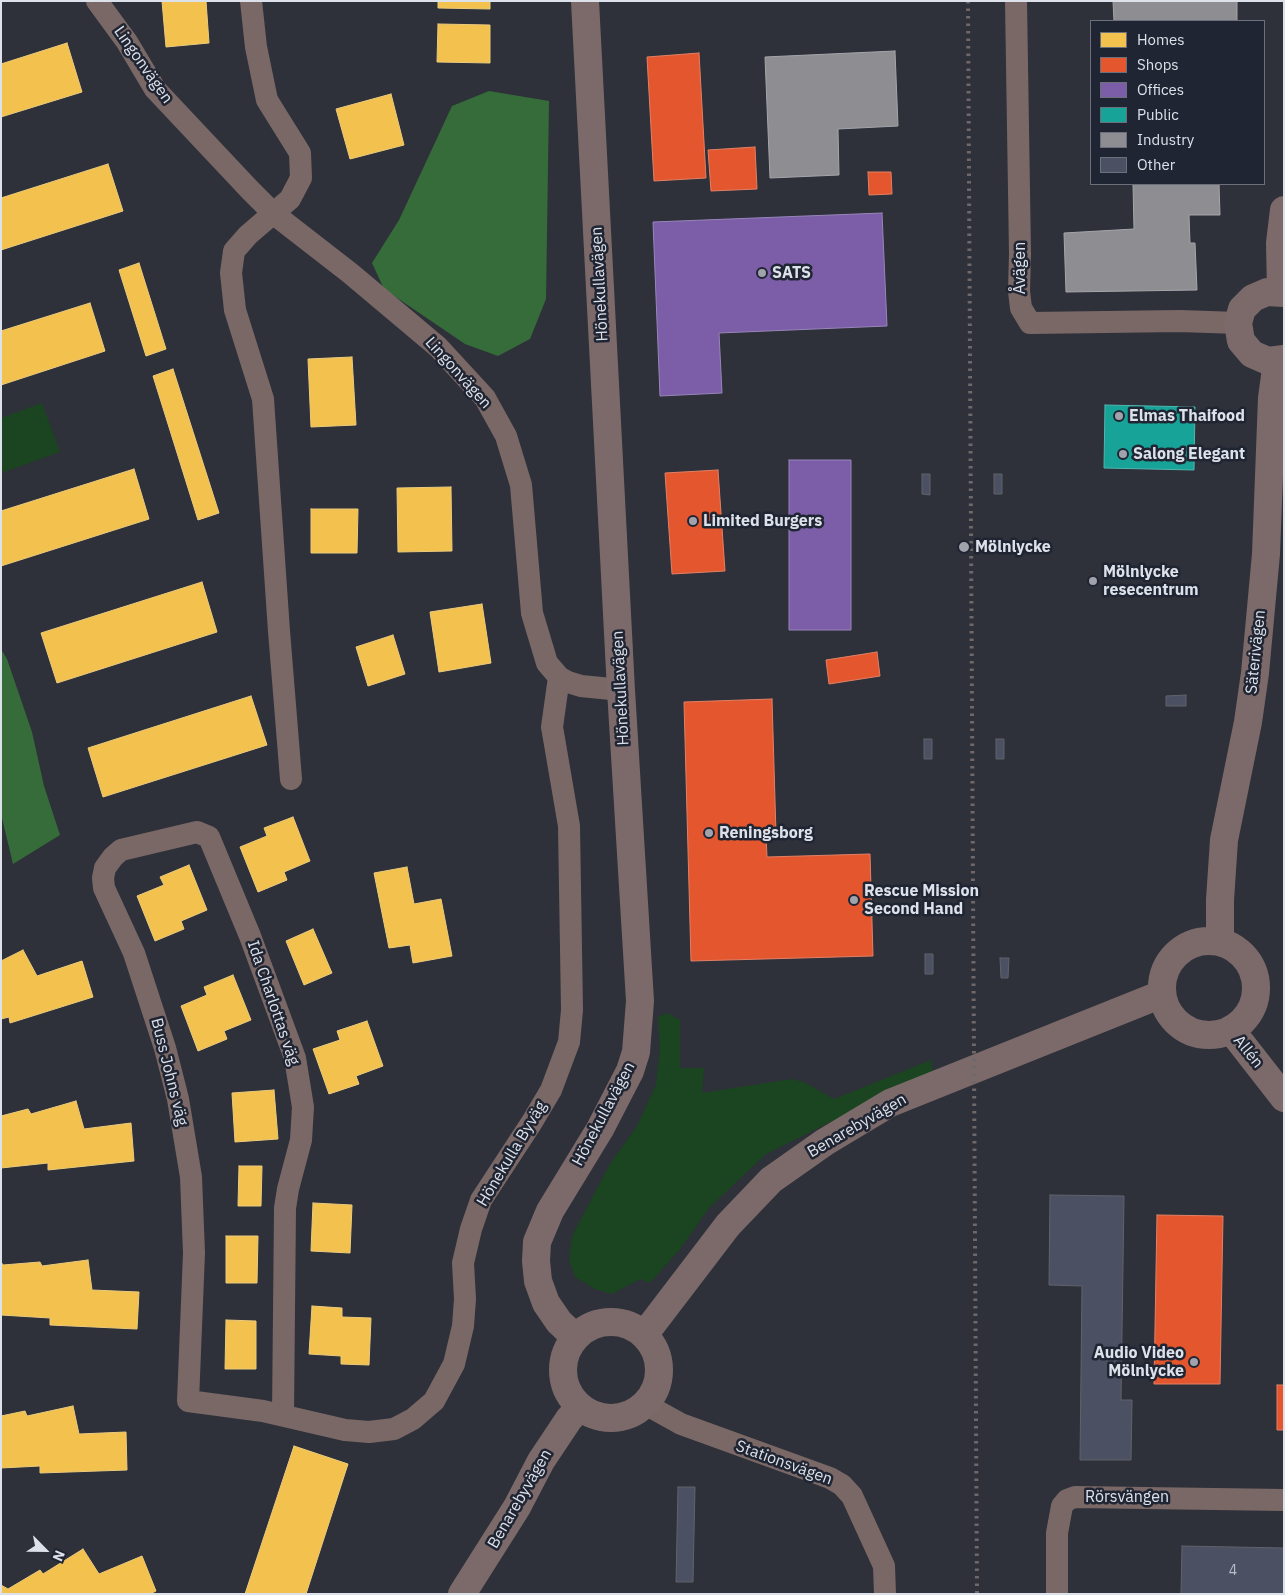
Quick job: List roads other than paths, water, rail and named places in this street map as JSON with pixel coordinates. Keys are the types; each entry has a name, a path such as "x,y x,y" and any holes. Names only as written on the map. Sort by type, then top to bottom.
{"street":[{"name":"Lingonvägen","path":"97,1 127,42 156,89 274,214 350,273 438,347 485,398 506,436 521,485 532,613 548,663 559,677"},
{"path":"250,1 256,47 267,100 300,153 301,178 290,199 248,235 234,251 231,273 235,310 263,400 279,631 292,779"},
{"name":"Hönekullavägen","path":"575,1338 559,1322 546,1303 538,1281 537,1242 550,1212 600,1129 630,1071 636,1052 640,998 621,690 585,1"},
{"name":"Åvägen","path":"1016,1 1020,254 1018,291 1021,308 1030,323 1180,321 1238,324"},
{"path":"1280,360 1260,359 1252,354 1241,341 1238,324 1242,309 1252,298 1267,292 1283,293 1280,243 1284,210"},
{"name":"Säterivägen","path":"1220,942 1220,900 1224,840 1248,722 1255,673 1266,554 1272,398 1280,360"},
{"path":"559,677 581,686 621,690"},
{"name":"Hönekulla Byväg","path":"188,1401 283,1415 345,1430 369,1432 394,1429 412,1419 434,1401 454,1364 463,1326 465,1299 463,1262 471,1229 481,1200 551,1090 569,1042 572,1010 569,826 552,727 559,677"},
{"name":"Buss Johns väg","path":"188,1401 194,1254 191,1177 187,1150 178,1099 165,1048 134,954 104,888 103,878 105,868 121,850 197,832 209,837"},
{"name":"Ida Charlottas väg","path":"209,837 250,936 295,1058 304,1107 301,1140 285,1208 283,1415"},
{"path":"1206,941 1220,942 1237,950 1250,964 1256,982 1255,1001 1246,1018 1231,1030 1217,1035 1202,1035 1187,1030 1175,1021 1166,1009 1162,994 1163,978 1169,963 1180,950 1192,944 1206,941"},
{"name":"Benarebyvägen","path":"644,1335 728,1225 771,1180 824,1142 890,1103 1162,994"},
{"name":"Allén","path":"1231,1030 1284,1098"},
{"path":"610,1322 628,1325 644,1335 651,1342 655,1351 659,1369 656,1388 645,1404 631,1414 614,1418 596,1416 580,1407 568,1392 563,1373 565,1354 575,1338 591,1326 610,1322"},
{"name":"Stationsvägen","path":"645,1404 681,1424 830,1478 842,1485 852,1496 884,1566 885,1594"},
{"name":"Benarebyvägen","path":"462,1594 517,1508 541,1461 569,1419 580,1407"},
{"name":"Rörsvängen","path":"1057,1594 1057,1533 1062,1506 1067,1500 1075,1497 1284,1500"}],"railway":[{"path":"968,1 977,1594"}],"place":[{"name":"SATS","path":"762,273"},
{"name":"Elmas Thaifood","path":"1119,416"},
{"name":"Salong Elegant","path":"1123,454"},
{"name":"Limited Burgers","path":"693,521"},
{"name":"Mölnlycke","path":"964,547"},
{"name":"Mölnlycke resecentrum","path":"1093,581"},
{"name":"Reningsborg","path":"709,833"},
{"name":"Rescue Mission Second Hand","path":"854,900"},
{"name":"Audio Video Mölnlycke","path":"1194,1362"}]}
